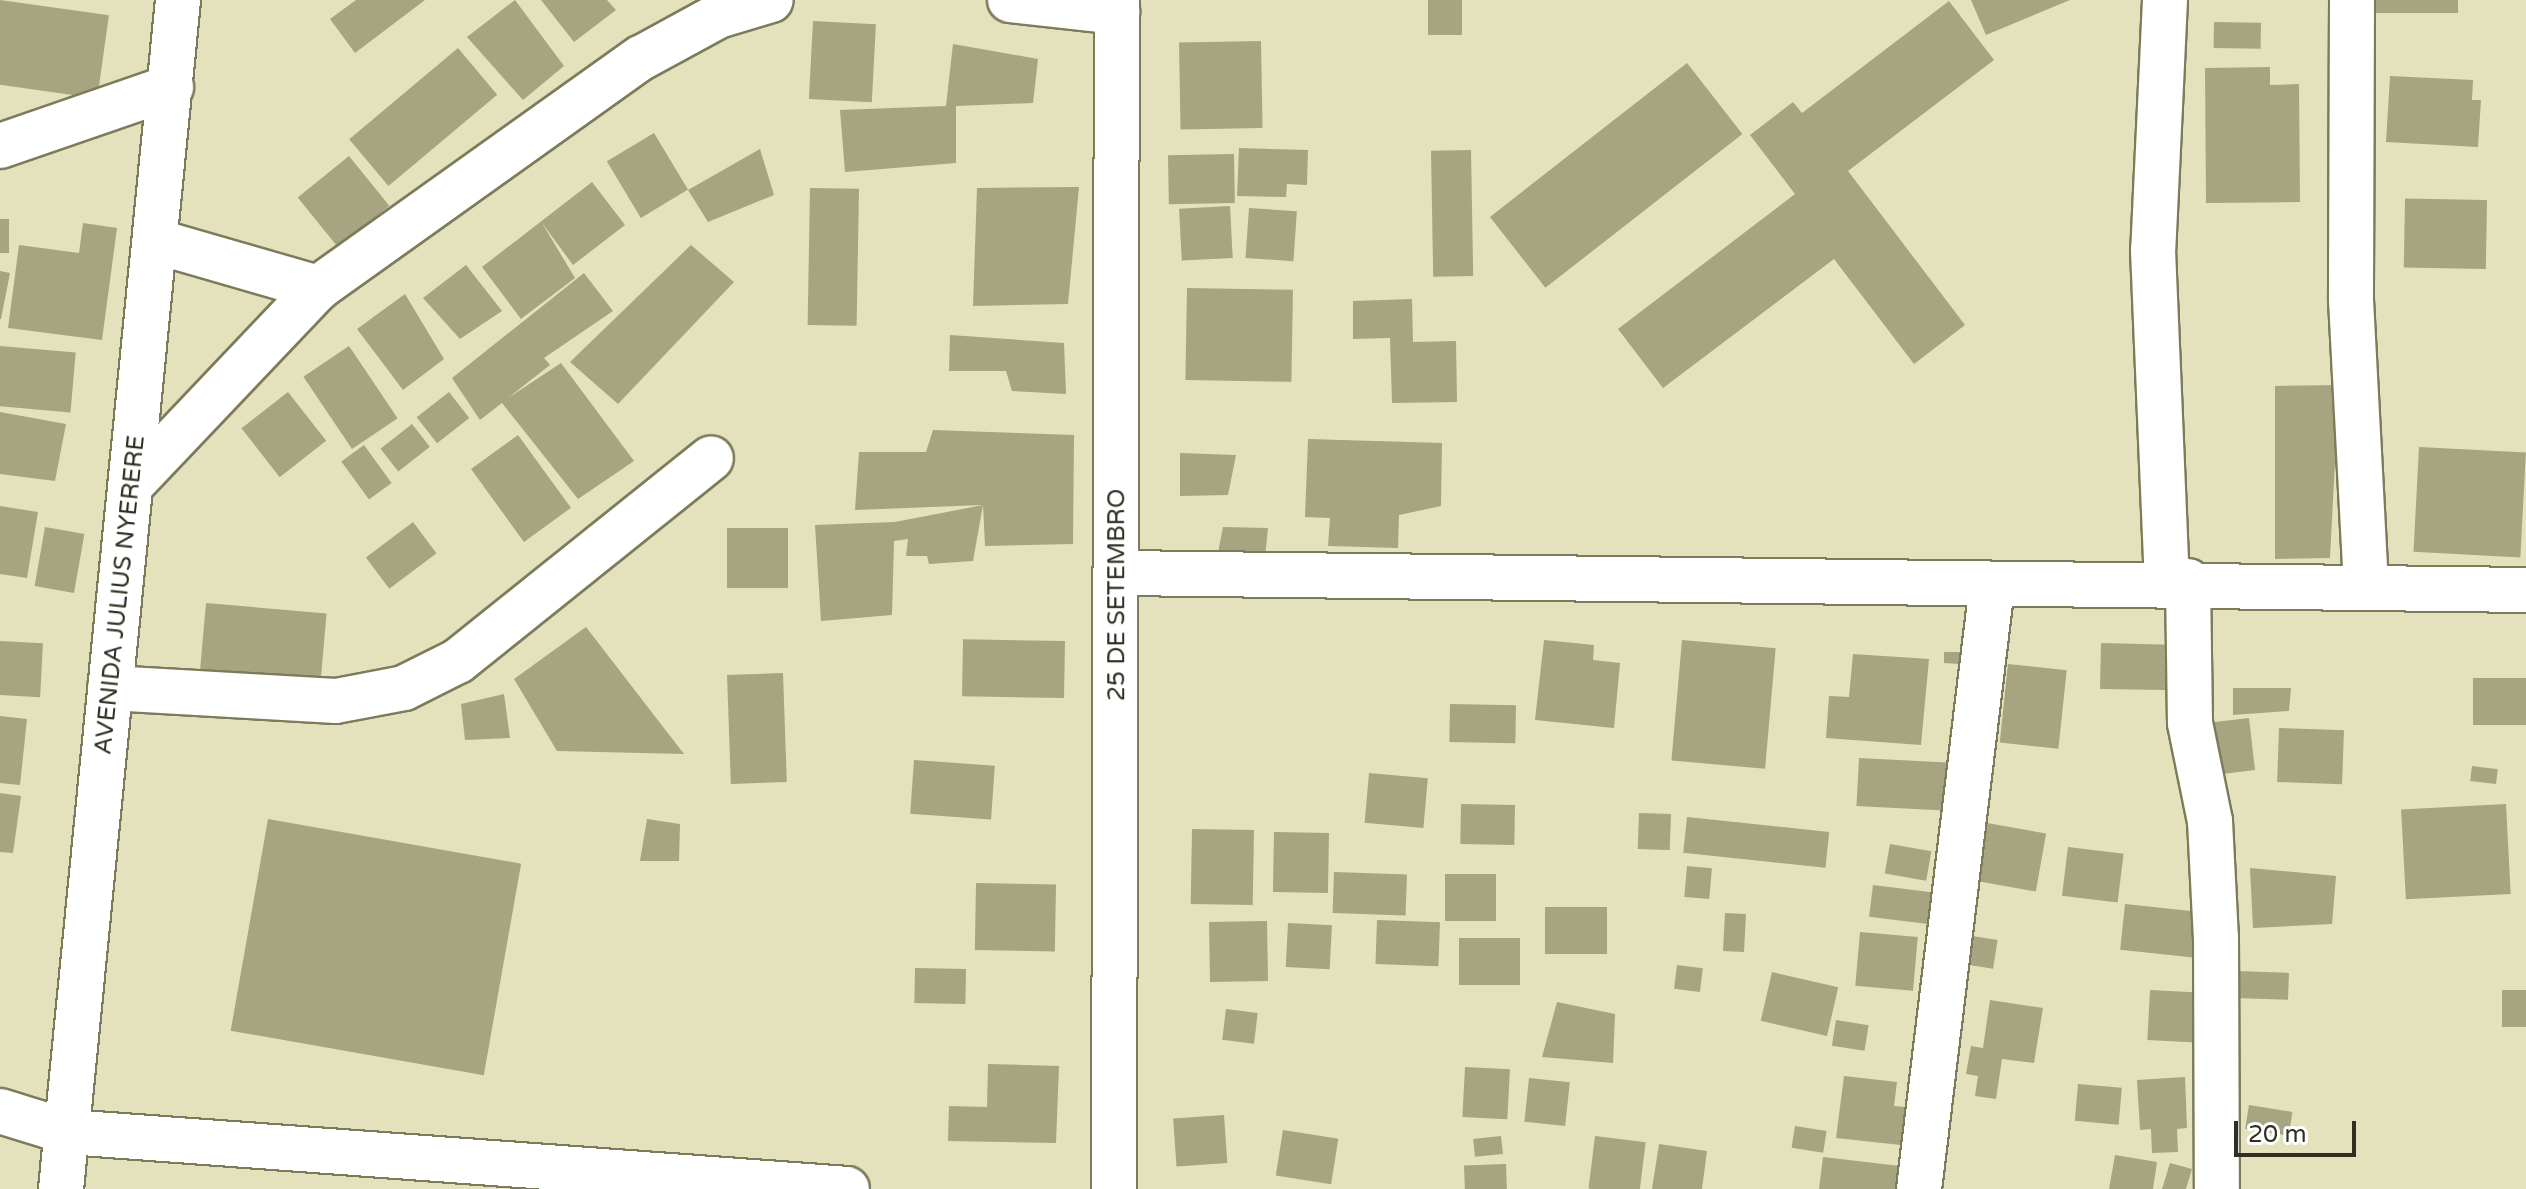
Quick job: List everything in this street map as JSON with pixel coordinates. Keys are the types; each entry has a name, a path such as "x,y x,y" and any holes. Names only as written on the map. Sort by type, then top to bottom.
{"street":[{"name":"AVENIDA JULIUS NYERERE","path":"61,1189 178,0"},
{"path":"131,485 318,288 641,58 718,16 771,0"},
{"path":"1010,0 1117,6"},
{"path":"2165,0 2153,250 2190,723 2210,821 2216,938 2217,1189"},
{"path":"2352,0 2351,300 2366,586"},
{"name":"25 DE SETEMBRO","path":"1114,1189 1118,573 1117,6"},
{"path":"0,146 171,87"},
{"path":"155,241 318,288"},
{"path":"110,688 336,701 404,688 458,661 711,458"},
{"path":"1118,573 1992,586 2178,581 2526,590"},
{"path":"1919,1189 1992,586"},
{"path":"0,1111 68,1132 820,1188"}],"building":[{"path":"0,0 109,15 97,98 0,85"},
{"path":"356,0 425,0 355,53 330,19"},
{"path":"515,0 564,66 523,100 467,37"},
{"path":"541,0 607,0 616,10 574,42"},
{"path":"1428,0 1462,0 1462,35 1428,35"},
{"path":"1971,0 2070,0 1986,35"},
{"path":"2372,0 2458,0 2458,13 2372,13"},
{"path":"1949,1 1994,60 1848,171 1965,325 1914,364 1834,259 1663,388 1618,329 1795,194 1750,135 1793,102 1802,113"},
{"path":"813,21 876,24 872,102 809,99"},
{"path":"2214,22 2261,23 2261,49 2214,48"},
{"path":"1261,41 1263,128 1181,129 1179,42"},
{"path":"953,44 1038,59 1033,103 956,106 956,163 845,172 840,110 946,106"},
{"path":"458,48 497,95 388,186 349,139"},
{"path":"1687,63 1742,134 1545,288 1490,217"},
{"path":"2270,67 2270,85 2299,84 2300,202 2206,203 2205,68"},
{"path":"2390,76 2473,80 2472,100 2481,100 2478,147 2386,142"},
{"path":"654,133 688,190 641,218 607,161"},
{"path":"1239,148 1308,150 1307,185 1287,184 1286,197 1237,196"},
{"path":"760,149 774,195 708,222 688,190"},
{"path":"1471,150 1473,276 1433,277 1431,151"},
{"path":"1234,154 1235,203 1169,204 1168,155"},
{"path":"349,156 389,206 338,247 298,198"},
{"path":"592,182 625,225 573,265 542,223 575,278 521,319 482,267"},
{"path":"1079,187 1068,304 973,306 977,188"},
{"path":"810,188 859,189 857,326 808,325"},
{"path":"2405,199 2487,200 2486,269 2404,268"},
{"path":"1230,206 1233,258 1182,261 1179,209"},
{"path":"1249,208 1297,211 1293,261 1246,258"},
{"path":"0,219 9,219 9,253 0,253"},
{"path":"83,223 117,228 102,340 8,328 19,245 79,253"},
{"path":"691,245 734,282 618,404 570,362"},
{"path":"466,265 502,311 460,339 423,298"},
{"path":"0,271 10,273 1,319 0,319"},
{"path":"584,273 613,311 544,358 550,365 508,398 561,363 634,461 578,499 502,403 480,420 452,378"},
{"path":"1187,288 1293,290 1291,382 1185,380"},
{"path":"405,294 444,359 403,390 357,329"},
{"path":"1412,299 1413,342 1456,341 1457,402 1392,403 1390,338 1353,339 1353,301"},
{"path":"950,335 1064,343 1066,394 1012,391 1006,371 949,371"},
{"path":"0,346 76,353 70,412 0,406"},
{"path":"349,346 398,418 352,449 303,377"},
{"path":"2339,385 2330,558 2275,559 2275,386"},
{"path":"288,392 326,441 280,477 242,428"},
{"path":"449,392 469,418 437,443 417,417"},
{"path":"0,412 66,424 55,481 0,474"},
{"path":"412,424 430,447 398,471 380,449"},
{"path":"933,430 1074,435 1073,544 985,546 983,505 855,510 859,452 926,452"},
{"path":"518,435 571,508 524,542 471,469"},
{"path":"1308,439 1442,443 1441,506 1399,515 1398,548 1328,546 1330,518 1305,517"},
{"path":"364,445 392,483 369,499 341,461"},
{"path":"2419,447 2526,453 2520,557 2414,552"},
{"path":"1180,453 1236,455 1228,495 1180,496"},
{"path":"983,505 973,561 929,564 927,556 906,556 908,539 894,541 892,615 821,621 815,525 895,522"},
{"path":"0,506 38,512 27,578 0,574"},
{"path":"413,522 436,553 389,589 366,558"},
{"path":"45,527 84,534 74,593 35,586"},
{"path":"1223,527 1268,528 1265,558 1217,558"},
{"path":"727,528 788,528 788,588 727,588"},
{"path":"206,603 327,614 320,684 200,674"},
{"path":"586,627 684,754 557,751 514,679"},
{"path":"963,639 1065,641 1064,698 962,696"},
{"path":"1544,640 1594,645 1593,660 1620,663 1614,728 1535,720"},
{"path":"1682,640 1776,648 1765,769 1671,761"},
{"path":"0,641 43,643 40,697 0,695"},
{"path":"2101,643 2181,645 2181,675 2166,674 2166,690 2100,689"},
{"path":"1944,652 1960,652 1959,664 1944,663"},
{"path":"1853,654 1929,659 1921,745 1826,738 1829,696 1849,697"},
{"path":"2008,664 2067,670 2058,749 2000,743"},
{"path":"783,673 787,782 731,784 727,675"},
{"path":"2473,678 2526,678 2526,725 2473,725"},
{"path":"2233,688 2291,688 2289,711 2233,715"},
{"path":"504,694 510,738 465,740 461,704"},
{"path":"1450,704 1516,705 1515,743 1449,742"},
{"path":"0,716 27,719 20,785 0,783"},
{"path":"2249,718 2255,770 2222,774 2219,746 2200,748 2198,724"},
{"path":"2279,728 2344,730 2342,784 2277,782"},
{"path":"1859,758 1947,763 1944,811 1856,806"},
{"path":"914,760 995,766 991,820 910,814"},
{"path":"2472,766 2498,769 2496,784 2470,781"},
{"path":"1369,773 1428,778 1423,828 1365,823"},
{"path":"0,793 21,796 13,853 0,852"},
{"path":"1461,804 1515,805 1514,845 1460,844"},
{"path":"2506,804 2511,894 2406,899 2401,809"},
{"path":"1639,813 1671,814 1670,850 1638,849"},
{"path":"1687,817 1829,832 1825,868 1683,853"},
{"path":"268,819 521,864 484,1075 231,1031"},
{"path":"647,819 680,824 679,861 640,861"},
{"path":"1987,823 2046,833 2036,892 1977,881"},
{"path":"1192,829 1254,830 1253,905 1191,904"},
{"path":"1274,832 1329,833 1328,893 1273,892"},
{"path":"1890,844 1931,851 1926,881 1885,874"},
{"path":"2068,847 2124,854 2118,902 2062,896"},
{"path":"1687,866 1712,868 1709,899 1684,897"},
{"path":"2250,868 2336,876 2332,924 2253,928"},
{"path":"1334,872 1407,875 1406,916 1333,913"},
{"path":"1445,874 1496,874 1496,921 1445,921"},
{"path":"976,883 1056,884 1055,951 975,950"},
{"path":"1873,885 1938,893 1934,925 1869,917"},
{"path":"2125,904 2208,913 2203,958 2120,950"},
{"path":"1545,907 1607,907 1607,954 1545,954"},
{"path":"1725,913 1746,914 1744,952 1723,951"},
{"path":"1377,920 1440,922 1438,966 1375,964"},
{"path":"1267,921 1268,981 1210,982 1209,922"},
{"path":"1288,923 1332,925 1330,969 1286,967"},
{"path":"1860,932 1918,937 1913,991 1855,986"},
{"path":"1966,935 1998,940 1993,969 1961,964"},
{"path":"1459,938 1520,938 1520,985 1459,985"},
{"path":"1677,965 1703,968 1700,992 1674,989"},
{"path":"915,968 966,969 965,1004 914,1003"},
{"path":"2235,971 2289,973 2288,1000 2234,998"},
{"path":"1772,972 1838,987 1827,1036 1761,1021"},
{"path":"2150,990 2208,993 2205,1043 2147,1040"},
{"path":"2502,990 2526,990 2526,1027 2502,1027"},
{"path":"1990,1000 2043,1008 2034,1063 2002,1059 1996,1099 1975,1096 1978,1076 1966,1074 1971,1046 1983,1048"},
{"path":"1557,1002 1615,1014 1613,1063 1542,1057"},
{"path":"1226,1009 1258,1013 1254,1044 1222,1040"},
{"path":"1836,1020 1869,1025 1865,1051 1832,1046"},
{"path":"988,1064 1059,1066 1056,1143 948,1141 949,1106 987,1107"},
{"path":"1465,1067 1510,1069 1507,1119 1462,1117"},
{"path":"1844,1076 1897,1082 1894,1106 1905,1107 1901,1145 1836,1138"},
{"path":"2185,1077 2187,1128 2177,1129 2178,1152 2152,1153 2151,1129 2140,1130 2137,1080"},
{"path":"1529,1078 1570,1082 1565,1126 1524,1122"},
{"path":"2078,1084 2122,1088 2119,1125 2075,1121"},
{"path":"2249,1105 2292,1112 2289,1136 2245,1129"},
{"path":"1224,1115 1227,1163 1176,1166 1173,1119"},
{"path":"1795,1126 1827,1131 1823,1153 1792,1148"},
{"path":"1283,1130 1338,1139 1331,1184 1276,1175"},
{"path":"1501,1136 1503,1154 1475,1157 1473,1139"},
{"path":"1595,1136 1646,1142 1640,1189 1589,1189"},
{"path":"1659,1144 1707,1151 1702,1189 1652,1189"},
{"path":"2115,1155 2157,1162 2153,1189 2109,1189"},
{"path":"1823,1157 1900,1166 1898,1189 1819,1189"},
{"path":"2170,1163 2192,1169 2186,1189 2162,1189"},
{"path":"1506,1164 1507,1189 1465,1189 1464,1165"}]}
